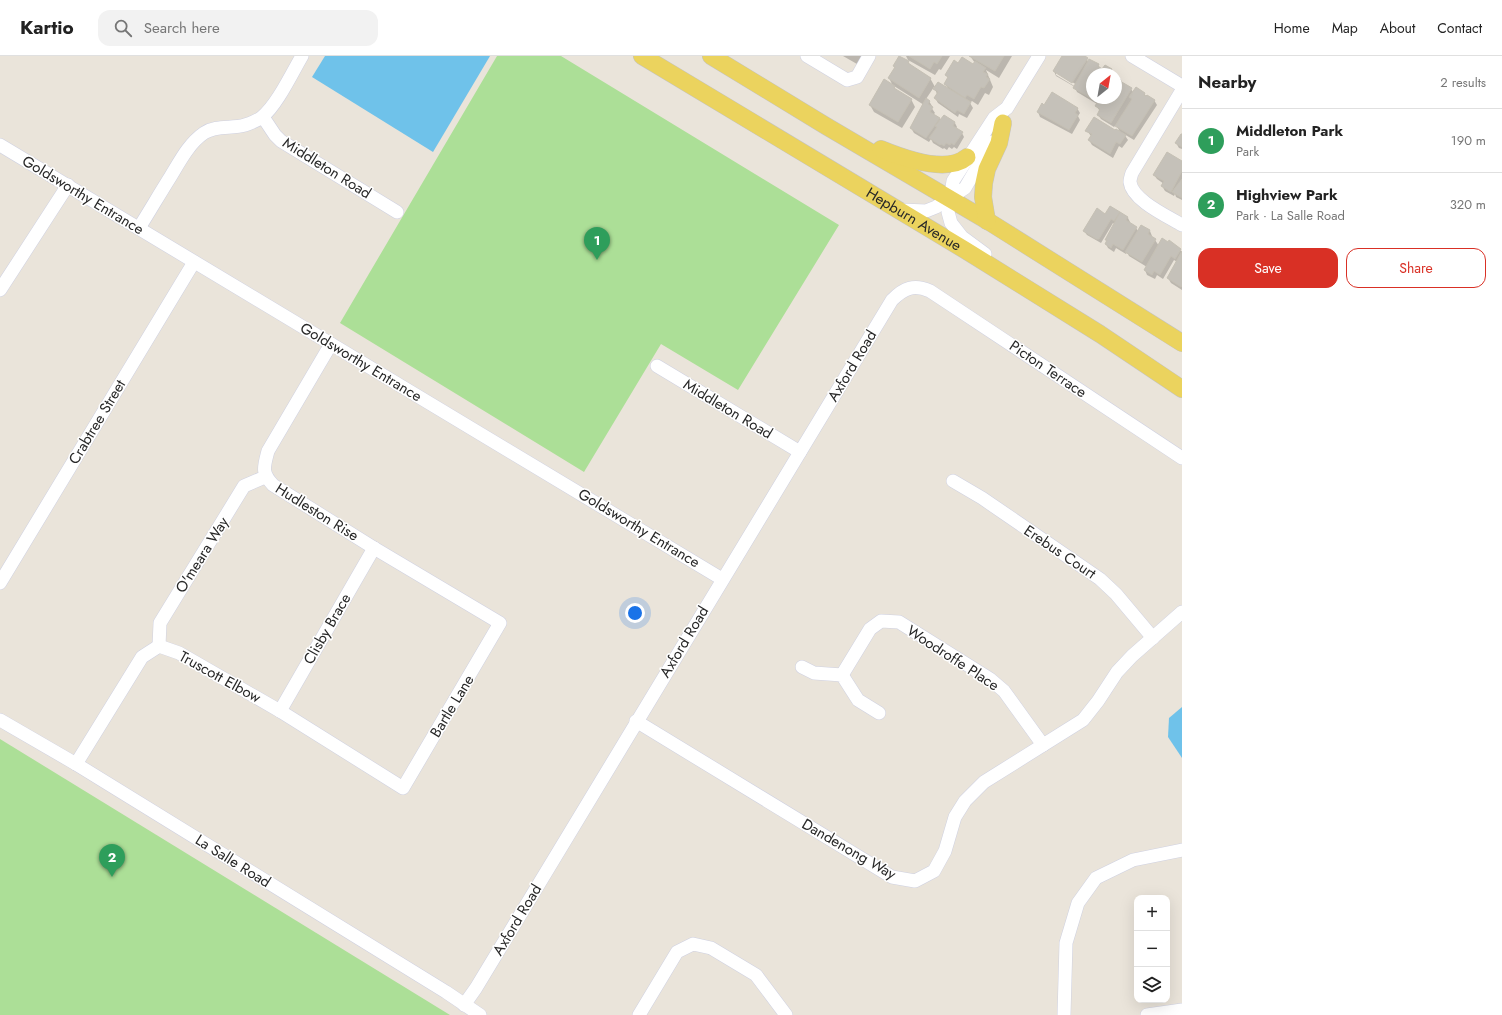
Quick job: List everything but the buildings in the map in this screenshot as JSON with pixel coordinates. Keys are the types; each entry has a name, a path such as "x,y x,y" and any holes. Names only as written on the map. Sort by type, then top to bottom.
{"main road":[{"name":"Hepburn Avenue","path":"642,56 1068,314 1182,389"},
{"path":"711,56 826,126 988,221 1182,343"},
{"path":"988,221 982,197 984,183 987,169 999,143 1005,115"},
{"path":"826,126 883,150 919,162 954,164 962,162 967,157"}],"street":[{"path":"139,228 184,153 194,141 216,128 246,125 262,117 274,102 302,56"},
{"path":"806,56 847,80 857,77 869,56"},
{"path":"898,210 926,211 936,207 965,188 1039,56"},
{"path":"1132,56 1182,86"},
{"path":"1182,90 1132,173 1130,180 1132,189 1137,196 1182,225"},
{"path":"1005,115 994,118 967,157 953,181 949,218 955,230 962,237 1068,314"},
{"name":"Middleton Road","path":"262,117 281,141 397,212"},
{"name":"Goldsworthy Entrance","path":"0,145 722,578"},
{"path":"0,290 68,185"},
{"name":"Crabtree Street","path":"0,583 194,262"},
{"name":"Picton Terrace","path":"911,288 921,287 937,295 1182,458"},
{"name":"Axford Road","path":"464,1004 476,988 722,578 892,300 899,293 911,288"},
{"name":"Hudleston Rise","path":"331,344 268,451 264,467 265,477 273,485 374,548 500,623"},
{"name":"Middleton Road","path":"657,366 800,452"},
{"name":"O'meara Way","path":"159,646 160,623 244,486 265,477"},
{"name":"Erebus Court","path":"952,481 982,498 1100,579 1116,594 1153,638"},
{"name":"Clisby Brace","path":"280,711 374,548"},
{"name":"Dandenong Way","path":"636,721 892,878 915,881 934,871 945,851 955,817 965,801 984,782 1083,720 1098,701 1117,672 1182,612"},
{"name":"Woodroffe Place","path":"842,675 870,629 881,622 899,622 990,678 1004,691 1043,745"},
{"name":"Bartle Lane","path":"403,788 500,623"},
{"path":"76,764 142,657 159,646"},
{"name":"Truscott Elbow","path":"159,646 179,653 280,711 403,788"},
{"path":"802,667 814,673 842,675 858,700 879,713"},
{"name":"La Salle Road","path":"0,720 76,764 480,1015"},
{"path":"1064,1015 1066,943 1078,903 1096,878 1133,860 1182,850"},
{"path":"639,1015 677,952 693,944 711,948 756,975 786,1015"},
{"path":"1147,1015 1182,1010"}],"green space":[{"path":"497,56 561,56 839,225 738,390 661,344 584,472 340,323"},
{"path":"0,739 450,1015 0,1015"}],"water":[{"path":"325,56 490,56 433,152 312,77"},
{"path":"1182,707 1182,758 1168,737 1169,718"}],"place":[{"name":"Middleton Park","path":"597,260"},
{"name":"Highview Park","path":"112,877"}]}
